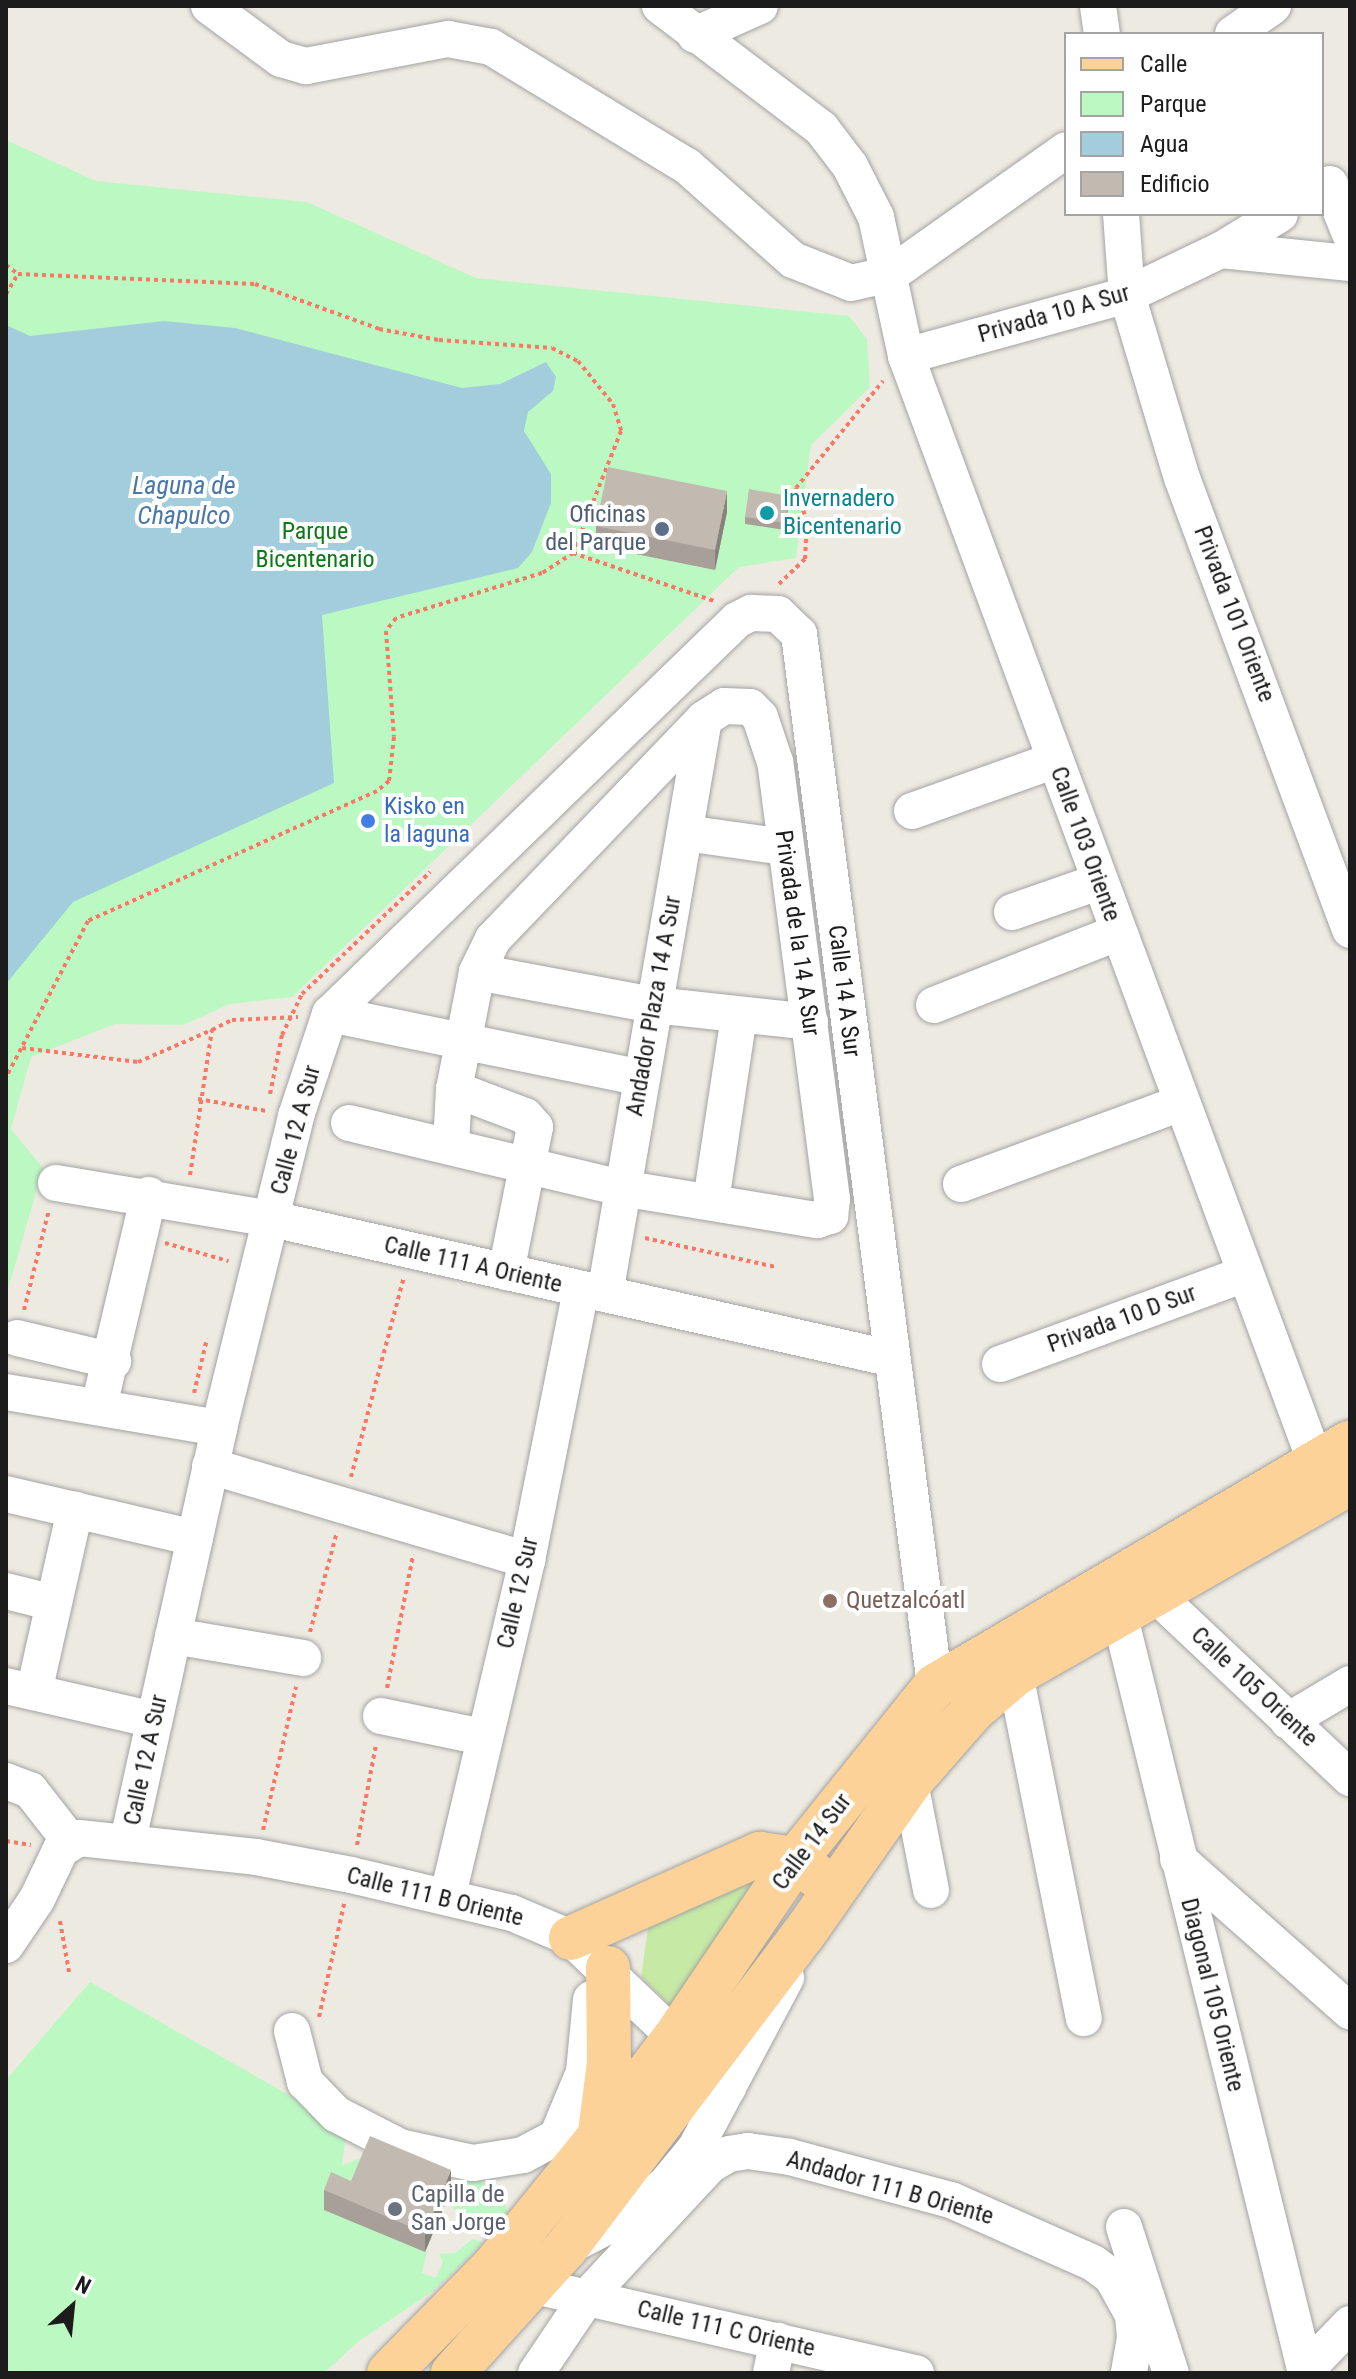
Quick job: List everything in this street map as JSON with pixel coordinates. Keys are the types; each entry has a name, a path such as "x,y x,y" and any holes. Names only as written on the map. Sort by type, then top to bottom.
{"main road":[{"name":"Calle 14 Sur","path":"453,2373 535,2286 566,2248 703,2063 803,1935 910,1782 973,1710 1015,1674 1158,1597 1339,1463"},
{"name":"Calle 14 Sur","path":"389,2373 495,2265 599,2137 703,2063 796,1859 935,1686 1339,1463"},
{"path":"599,2137 609,2063 591,1955 760,1854 796,1859 834,1890"},
{"path":"360,2373 388,2349 429,2332"}],"street":[{"path":"209,6 281,59 306,66 448,39 491,47 687,166 768,239 812,271 851,283 891,274 1064,151"},
{"path":"677,18 760,6"},
{"path":"1098,6 1102,32"},
{"path":"1236,32 1273,6"},
{"name":"Calle 103 Oriente","path":"677,18 821,128 850,166 876,217 891,274 906,356 1098,882 1245,1274 1339,1463"},
{"path":"1334,182 1350,234"},
{"name":"Privada 101 Oriente","path":"1121,216 1127,295 1182,478 1350,930"},
{"name":"Privada 10 A Sur","path":"906,356 1127,295 1221,250 1277,216"},
{"path":"1221,250 1350,263"},
{"name":"Calle 12 A Sur","path":"128,1840 219,1428 296,1116 330,1014 726,631 765,614"},
{"name":"Calle 14 A Sur","path":"765,614 799,634 889,1358 935,1686"},
{"name":"Privada de la 14 A Sur","path":"704,719 736,703 760,717 775,762 810,1022 830,1216 817,1220 711,1201"},
{"path":"451,1144 454,1089 477,972 500,931 704,719"},
{"name":"Andador Plaza 14 A Sur","path":"593,1291 621,1188 704,719"},
{"path":"912,811 1055,760"},
{"path":"685,833 785,847"},
{"path":"1012,912 1098,882"},
{"path":"934,1005 1117,933"},
{"path":"477,972 654,1005 810,1022"},
{"path":"330,1014 642,1078"},
{"path":"349,1123 451,1144 621,1188 711,1201 739,1016"},
{"path":"454,1089 533,1123 529,1166 506,1272"},
{"path":"961,1184 1181,1103"},
{"name":"Calle 111 A Oriente","path":"56,1183 185,1201 272,1219 889,1358"},
{"path":"99,1406 113,1361 149,1195"},
{"name":"Privada 10 D Sur","path":"1000,1364 1245,1274"},
{"name":"Calle 12 Sur","path":"448,1895 483,1737 593,1291"},
{"path":"17,1338 113,1361"},
{"path":"6,1392 219,1428"},
{"path":"210,1466 527,1560"},
{"path":"6,1494 195,1538"},
{"path":"75,1510 54,1603 20,1689 154,1720"},
{"path":"6,1591 54,1603"},
{"name":"Calle 105 Oriente","path":"1158,1597 1350,1778"},
{"name":"Diagonal 105 Oriente","path":"1120,1617 1306,2372"},
{"path":"173,1636 303,1658"},
{"path":"1015,1674 1084,2018"},
{"path":"1288,1721 1350,1684"},
{"path":"381,1716 483,1737"},
{"path":"6,1781 30,1790 70,1841 61,1849 37,1899 6,1945"},
{"path":"910,1782 931,1890"},
{"name":"Calle 111 B Oriente","path":"70,1841 128,1840 256,1857 448,1895 512,1913 591,1955 703,2063"},
{"path":"1178,1859 1350,2011"},
{"path":"305,2027 305,2082 359,2130 443,2158 473,2163 523,2155 557,2137 578,2098 591,1955"},
{"name":"Andador 111 B Oriente","path":"588,2296 710,2165 729,2154 790,2157 951,2200 1093,2263 1125,2295 1135,2338 1129,2373"},
{"path":"1124,2227 1171,2373"},
{"name":"Calle 111 C Oriente","path":"535,2286 588,2296 774,2357 916,2373"},
{"path":"536,2373 588,2296"},
{"path":"1306,2372 1350,2324"}],"path":[{"path":"6,265 18,274 255,284 379,329 439,340 552,348 578,361 613,404 621,431 573,553 542,573 396,618 386,631 394,737 389,781 377,791 88,921 6,1077"},
{"path":"6,294 18,274"},
{"path":"573,553 765,614 779,583 805,559 807,522 796,488 844,424 906,356"},
{"path":"22,1048 138,1062 232,1020 330,1014"},
{"path":"185,1201 198,1099 212,1030"},
{"path":"198,1099 296,1116"},
{"path":"17,1338 56,1183"},
{"path":"140,1237 228,1258"},
{"path":"646,1239 776,1267"},
{"path":"256,1857 303,1658 410,1251"},
{"path":"305,2027 351,1875"},
{"path":"37,1899 58,1909 69,1972"}],"green space":[{"name":"Parque Bicentenario","path":"6,140 96,181 307,202 476,278 849,316 867,339 870,387 811,445 796,558 739,567 292,997 230,1004 183,1025 115,1024 31,1057 11,1129 43,1168 6,1296"},
{"path":"778,1863 674,2009 641,1977 649,1921"},
{"path":"90,1982 347,2128 342,2165 370,2155 335,2214 427,2252 422,2273 436,2278 443,2262 439,2254 455,2253 473,2239 483,2243 433,2291 359,2341 324,2373 6,2373 6,2080"},
{"path":"475,2179 501,2191 508,2213 491,2232 478,2233 471,2217 453,2209 451,2190 446,2187 455,2180"}],"water":[{"name":"Laguna de Chapulco","path":"164,321 235,328 462,388 500,384 546,362 556,377 553,391 528,412 524,431 551,474 551,503 532,552 518,568 322,615 334,783 73,902 6,984 6,325 30,336"}],"building":[{"name":"Oficinas del Parque","path":"608,467 727,491 715,550 596,526"},
{"name":"Invernadero Bicentenario","path":"749,489 789,496 785,523 745,517"},
{"name":"Capilla de San Jorge","path":"370,2136 451,2170 425,2233 324,2190 331,2172 351,2181"}],"place":[{"name":"Invernadero Bicentenario","path":"767,513"},
{"name":"Oficinas del Parque","path":"662,529"},
{"name":"Kisko en la laguna","path":"368,821"},
{"name":"Quetzalcóatl","path":"830,1601"},
{"name":"Capilla de San Jorge","path":"395,2209"}]}
